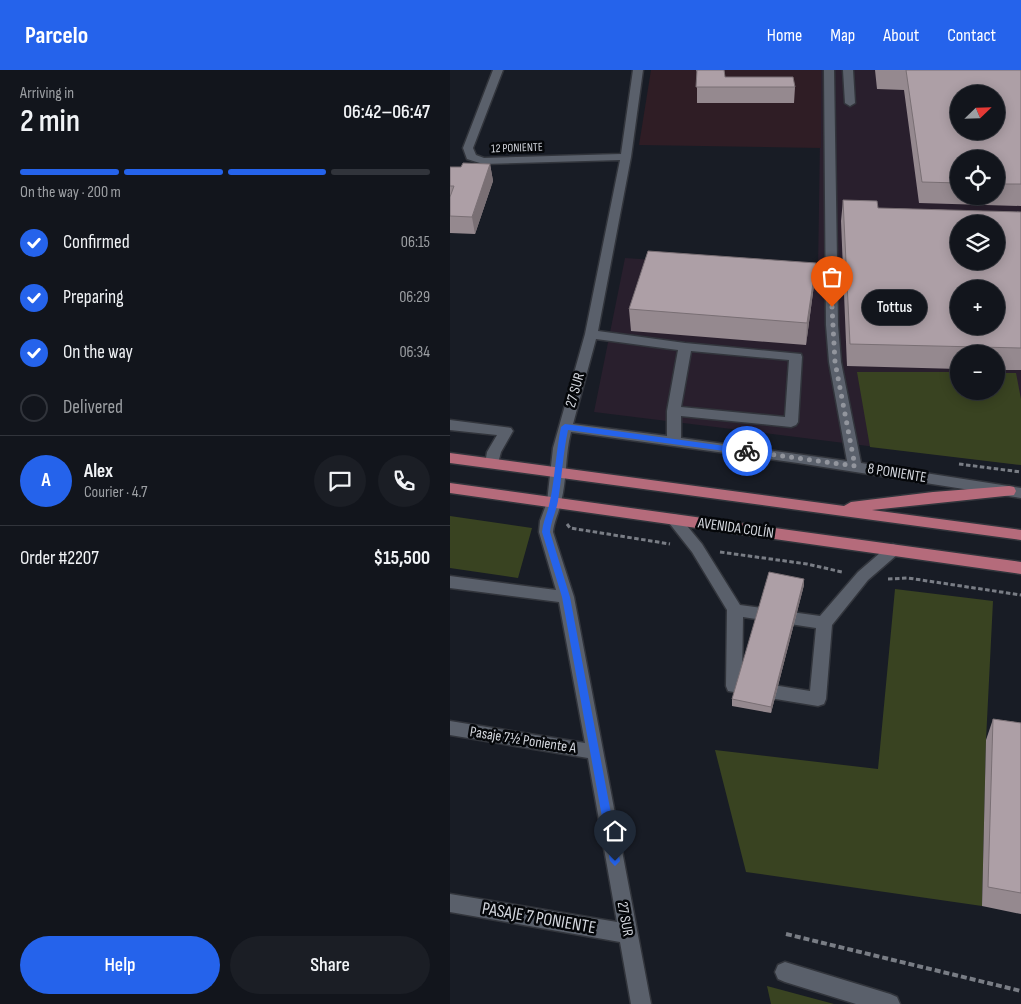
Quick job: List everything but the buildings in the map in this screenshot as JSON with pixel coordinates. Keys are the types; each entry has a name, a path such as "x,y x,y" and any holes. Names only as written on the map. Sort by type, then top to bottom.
{"main road":[{"name":"AVENIDA COLÍN","path":"450,458 1021,536"},
{"name":"AVENIDA COLÍN","path":"450,488 1021,568"},
{"path":"830,510 933,497 1015,492"}],"street":[{"name":"12 PONIENTE","path":"498,70 468,148 471,157 483,161 626,157"},
{"name":"27 SUR","path":"638,70 626,157 591,334 565,427 554,502 547,521 548,540 566,597 641,1004"},
{"path":"828,70 835,362 855,466"},
{"path":"848,70 850,103"},
{"path":"591,334 685,347 796,357 791,422 674,411"},
{"path":"674,442 674,411 685,347"},
{"path":"450,425 506,432 494,452 492,464"},
{"name":"8 PONIENTE","path":"565,427 855,466 1015,492"},
{"path":"673,519 697,548 735,610 734,686 818,699 824,622 864,576 893,550"},
{"path":"450,582 566,597"},
{"path":"735,610 824,622"},
{"name":"Pasaje 7½ Poniente A","path":"450,728 596,752"},
{"name":"PASAJE 7 PONIENTE","path":"450,902 628,934"},
{"path":"785,972 890,1004"}],"path":[{"path":"547,521 566,523 570,528 807,564 864,576 889,579 908,578 1021,595"},
{"path":"786,934 1021,991"}],"shaded area":[{"path":"651,70 821,70 821,148 639,145"},
{"path":"821,70 1021,70 1021,465 594,412 625,258 818,271"}],"green space":[{"path":"857,372 950,372 950,400 1005,400 1005,373 1016,373 1021,399 1021,465 870,447"},
{"path":"450,516 532,528 518,578 450,568"},
{"path":"895,589 993,601 986,740 982,906 746,872 715,750 878,769"},
{"path":"767,986 834,1004 771,1004"}],"way so far":[{"path":"747,451 855,466 835,362 832,307"}],"place":[{"name":"Tottus","path":"832,307"}],"route":[{"path":"615,861 566,597 546,532 547,521 554,502 559,456 565,427 747,451"}]}
